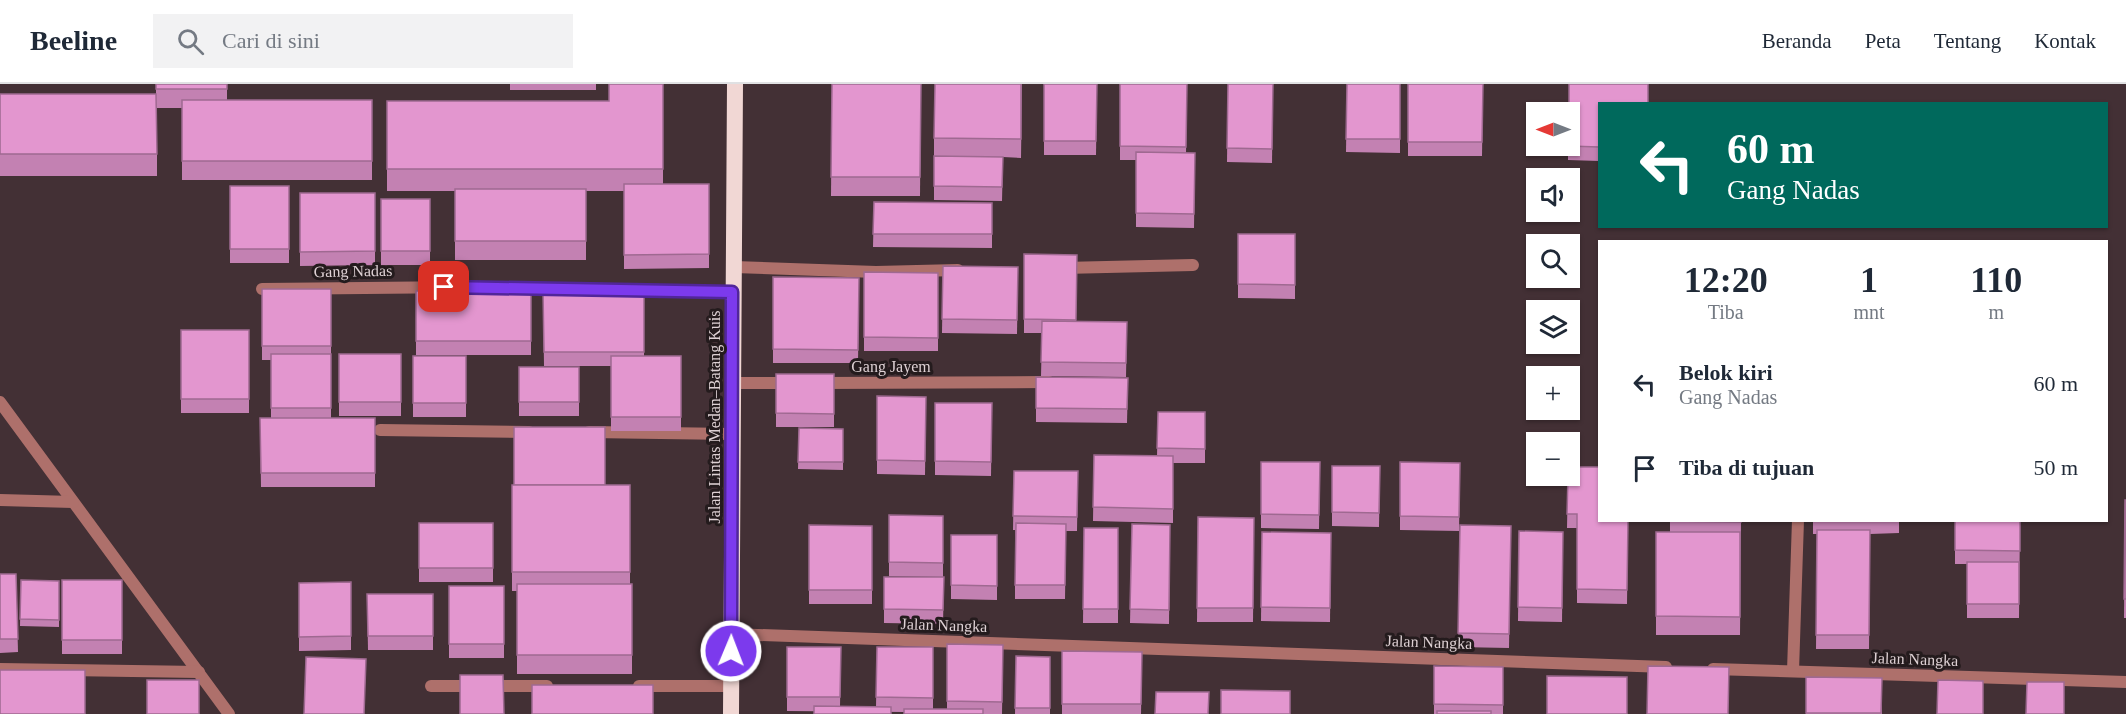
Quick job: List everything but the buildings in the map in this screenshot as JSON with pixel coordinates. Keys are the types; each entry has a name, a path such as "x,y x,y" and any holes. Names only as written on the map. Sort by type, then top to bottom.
{"highway":[{"name":"Jalan Lintas Medan–Batang Kuis","path":"731,714 735,84"}],"street":[{"path":"1052,268 1193,265"},
{"path":"734,267 876,272 970,270"},
{"name":"Gang Nadas","path":"262,289 467,287 732,292"},
{"name":"Gang Jayem","path":"732,383 1049,382"},
{"path":"0,402 229,714"},
{"path":"380,430 545,432"},
{"path":"580,432 732,434"},
{"path":"0,500 73,502"},
{"path":"1793,671 1798,522"},
{"name":"Jalan Nangka","path":"732,634 1674,667"},
{"name":"Jalan Nangka","path":"1698,668 2126,682"},
{"path":"0,669 199,672"},
{"path":"431,686 558,686"},
{"path":"627,686 731,686"}],"route":[{"path":"444,287 732,292 731,651"}]}
